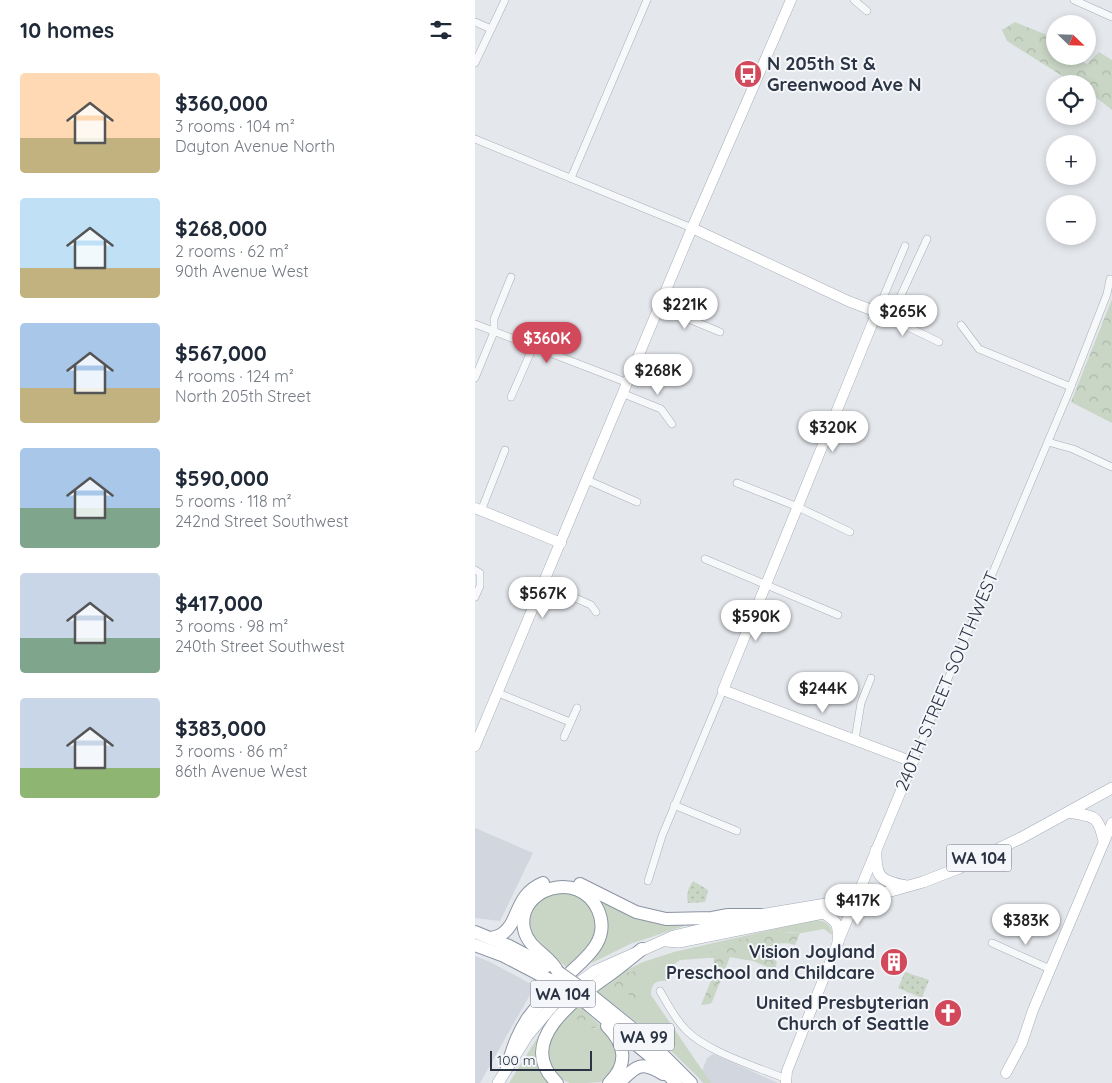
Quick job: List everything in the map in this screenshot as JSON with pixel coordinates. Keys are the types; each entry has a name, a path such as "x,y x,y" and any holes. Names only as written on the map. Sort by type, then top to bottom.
{"highway":[{"path":"491,938 503,933 527,893 536,886 555,880 567,880 578,883 636,912 666,919 713,918 729,915 760,916"},
{"path":"507,1067 516,1037 529,1017 558,984 592,952 598,943 601,925 597,909 587,896 579,890 570,887 553,887 538,894 523,918 526,935 531,944 555,965 554,976"},
{"name":"WA 99","path":"475,932 529,956 554,976 653,1046 691,1083"},
{"name":"WA 99","path":"475,945 554,976"},
{"path":"557,1083 547,1071 543,1056 544,1041 551,1026 575,999 642,949"},
{"path":"589,999 621,1044 623,1054 620,1069 609,1083"},
{"name":"WA 99","path":"589,999 675,1082"},
{"path":"619,1083 630,1072 640,1066 653,1068 675,1082"}],"main road":[{"name":"WA 104","path":"666,941 679,942 823,913 855,901 908,887 959,868 1021,838 1112,788"},
{"path":"1069,812 1091,817 1099,823 1104,841"},
{"path":"876,850 875,864 879,876 891,883 908,887"},
{"name":"WA 104","path":"498,1083 527,1036 561,996 595,971 674,936 821,904 855,901"},
{"path":"823,913 835,920 838,925 838,942"}],"street":[{"path":"475,63 505,0"},
{"path":"571,178 647,0"},
{"path":"475,746 692,228 791,0"},
{"path":"853,0 867,11"},
{"path":"1074,0 1112,17"},
{"path":"475,22 491,29"},
{"path":"475,139 692,228 939,342"},
{"path":"890,319 927,239"},
{"path":"648,881 662,836 674,806 905,246"},
{"path":"475,378 494,332 494,319 511,277"},
{"name":"240TH STREET SOUTHWEST","path":"786,1081 787,1071 838,942 1071,387 1107,294 1110,279"},
{"path":"660,307 720,332"},
{"path":"475,324 628,383"},
{"path":"961,325 979,349 1071,387"},
{"path":"511,397 533,346"},
{"path":"623,394 661,409 672,424"},
{"path":"1048,442 1073,450 1112,467"},
{"path":"505,450 478,510 561,543"},
{"path":"587,480 637,502"},
{"path":"737,483 798,507 850,532"},
{"path":"705,560 767,584 838,615"},
{"path":"475,597 480,586 477,572"},
{"path":"544,584 591,606 596,612"},
{"path":"855,740 861,703 871,678"},
{"path":"723,690 913,762"},
{"path":"498,693 571,722"},
{"path":"564,738 577,708"},
{"path":"674,806 737,832"},
{"path":"1002,1083 1023,1043 1033,1010 1112,823"},
{"path":"992,943 1050,968"},
{"path":"661,991 672,1013 687,1031 698,1040 786,1081 797,1083"}],"shaded area":[{"path":"475,828 533,853 500,921 475,918"},
{"path":"475,956 535,986 480,1083 475,1083"},
{"path":"713,1054 778,1083 703,1083 699,1079 707,1058"}],"green space":[{"path":"1015,22 1046,35 1046,65 1096,65 1096,55 1099,52 1112,60 1112,110 1096,97 1096,75 1061,75 1007,41 1002,30"},
{"path":"1112,299 1112,423 1071,402"},
{"path":"693,881 708,890 705,902 688,903 688,892"},
{"path":"570,893 583,899 596,917 594,942 569,969 534,941 529,925 533,910 542,900 553,894"},
{"path":"597,899 683,924 684,926 630,944 592,963 602,946 605,935 604,923"},
{"path":"815,920 827,924 831,928 832,935 824,929 802,933 788,932 711,946 708,958 680,960 665,971 670,981 656,982 652,987 651,995 711,1083 704,1083 662,1042 595,990 619,974 643,962 674,952"},
{"path":"778,932 800,933 795,945 779,944 772,946 766,952 777,962 775,970 753,961 730,957 712,1002 701,1005 713,976 714,958 708,958 711,946"},
{"path":"642,969 645,976 635,982 635,990 642,998 639,1002 626,993 611,988 624,974"},
{"path":"905,972 929,980 922,998 898,988"},
{"path":"577,1004 594,1029 601,1026 613,1041 617,1053 617,1059 612,1071 601,1082 570,1083 554,1070 549,1058 548,1044 552,1033"},
{"path":"580,1007 601,1026 590,1028 578,1021 575,1018"},
{"path":"541,1032 552,1083 509,1083"}],"place":[{"name":"N 205th St & Greenwood Ave N","path":"748,74"},
{"name":"Vision Joyland Preschool and Childcare","path":"894,962"},
{"name":"United Presbyterian Church of Seattle","path":"948,1013"}]}
